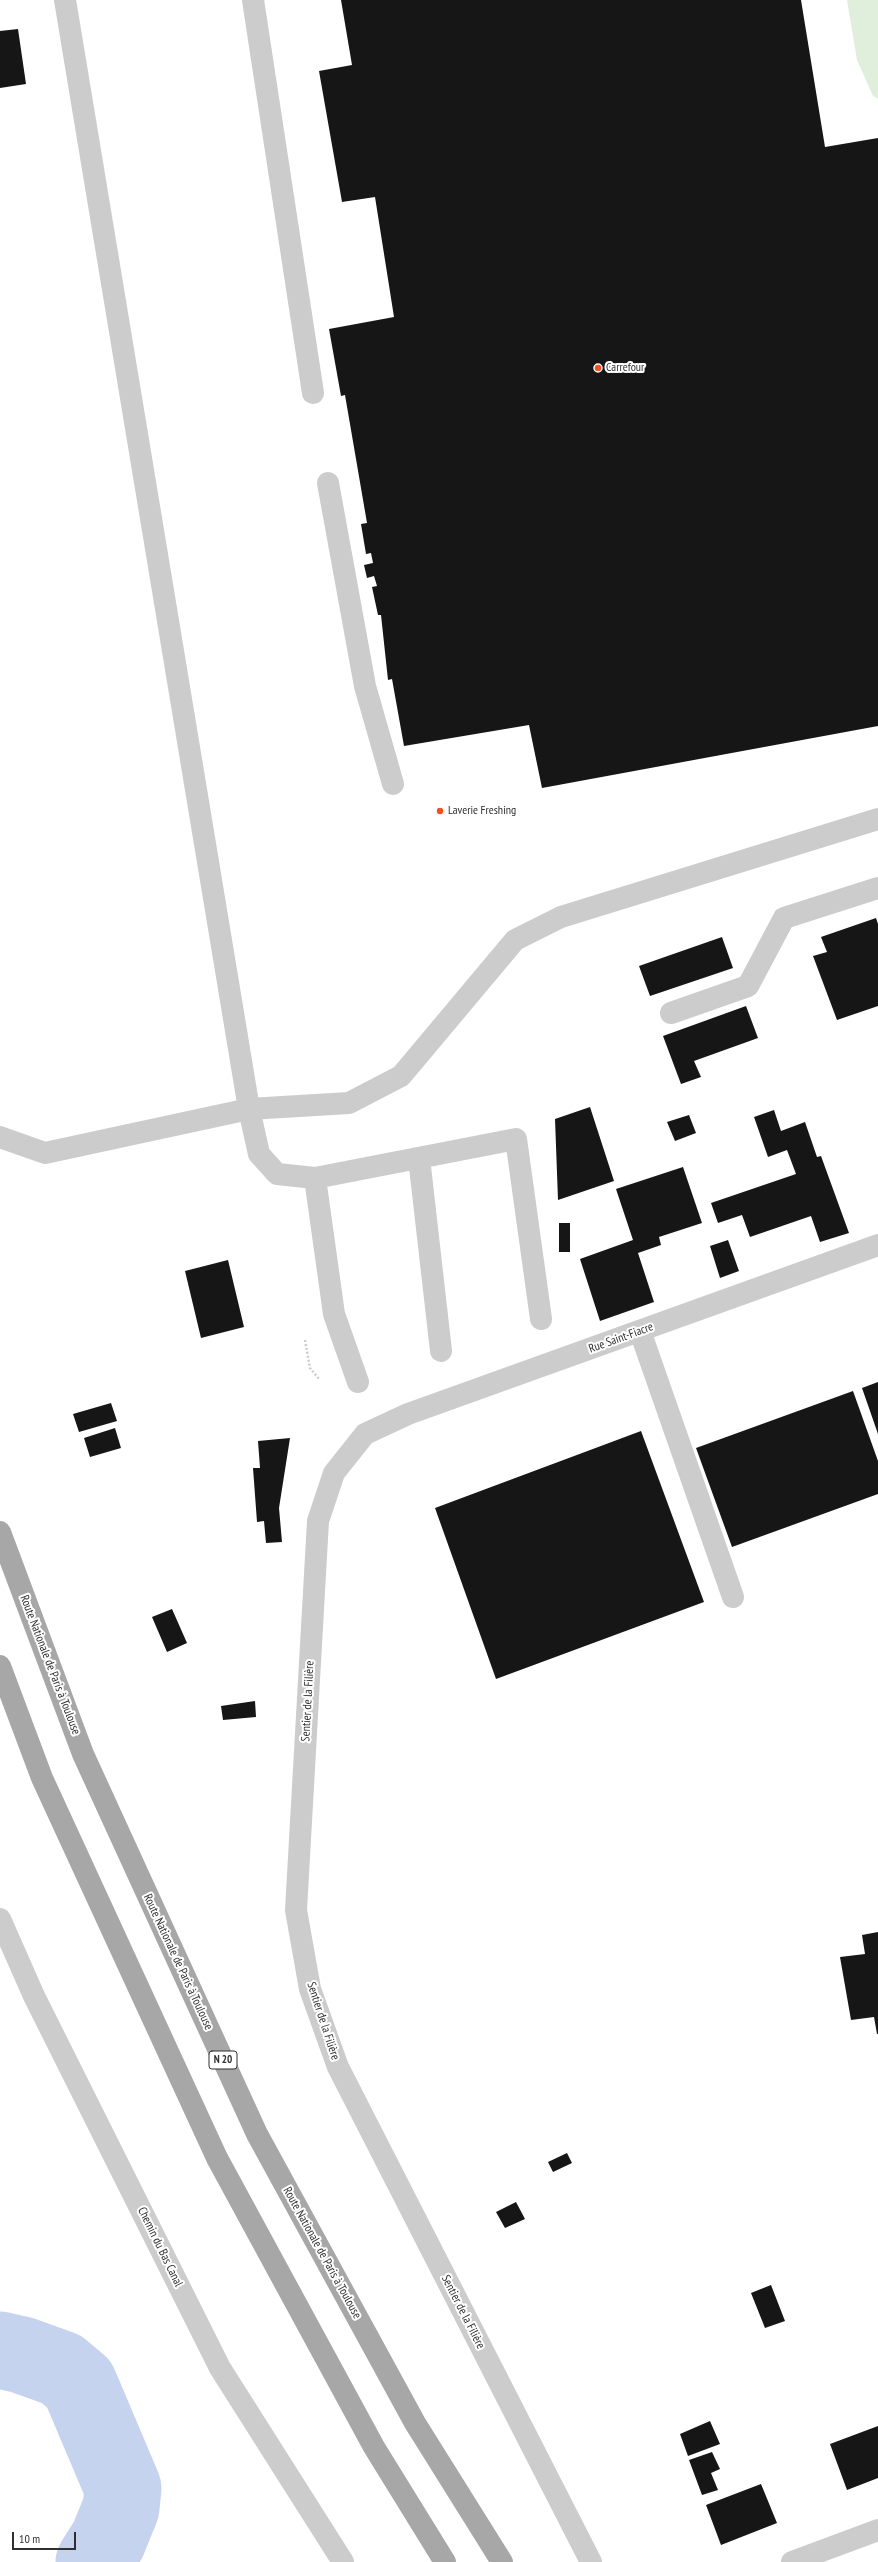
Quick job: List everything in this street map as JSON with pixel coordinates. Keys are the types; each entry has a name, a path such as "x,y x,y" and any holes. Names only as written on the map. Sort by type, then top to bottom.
{"main road":[{"name":"Route Nationale de Paris à Toulouse","path":"0,1532 83,1754 257,2134 415,2423 502,2562"},
{"path":"0,1666 42,1778 217,2158 374,2447 445,2562"}],"street":[{"path":"65,0 249,1109 259,1154 277,1174 315,1178 516,1139 541,1319"},
{"path":"254,0 313,393"},
{"path":"328,483 365,686 393,784"},
{"path":"0,1137 45,1153 249,1109 349,1103 401,1076 515,940 561,917 878,819"},
{"path":"671,1013 748,986 784,918 878,888"},
{"path":"419,1158 442,1351"},
{"path":"315,1178 334,1314 358,1382"},
{"name":"Rue Saint-Fiacre","path":"365,1434 408,1414 878,1245"},
{"path":"640,1331 733,1597"},
{"name":"Sentier de la Filière","path":"365,1434 334,1473 318,1521 296,1910 310,1989 338,2067 591,2562"},
{"name":"Chemin du Bas Canal","path":"0,1919 34,1996 220,2368 343,2562"},
{"path":"792,2562 878,2530"}],"green space":[{"path":"847,0 878,0 878,99 873,96 857,60"}],"building":[{"name":"Carrefour","path":"341,0 801,0 825,147 878,138 878,726 542,788 529,725 404,746 392,679 388,680 381,615 378,615 372,587 377,586 374,576 367,578 364,565 373,563 371,553 366,554 361,524 367,523 345,395 341,396 329,329 394,317 375,197 342,202 319,71 352,65"},
{"path":"18,29 26,84 0,88 0,31"},
{"path":"876,918 878,924 878,1006 837,1020 813,956 827,952 821,937"},
{"path":"722,937 733,968 650,996 639,966"},
{"path":"746,1006 758,1038 694,1061 701,1077 681,1084 663,1036"},
{"path":"590,1107 614,1181 558,1200 555,1119"},
{"path":"774,1110 781,1131 805,1122 817,1157 821,1156 849,1233 820,1242 811,1216 750,1237 742,1215 718,1223 711,1203 796,1174 787,1150 768,1157 754,1117"},
{"path":"689,1115 696,1133 675,1141 667,1122"},
{"path":"683,1167 702,1223 659,1237 661,1245 638,1253 654,1302 600,1321 580,1259 633,1240 616,1189"},
{"path":"559,1223 570,1223 570,1252 559,1252"},
{"path":"728,1240 739,1271 720,1278 710,1246"},
{"path":"228,1260 244,1327 201,1338 185,1271"},
{"path":"878,1382 878,1434 862,1388"},
{"path":"853,1391 878,1461 878,1494 732,1547 696,1448"},
{"path":"111,1403 117,1421 79,1432 73,1414"},
{"path":"115,1428 121,1448 90,1457 84,1438"},
{"path":"641,1431 704,1602 496,1679 435,1508"},
{"path":"290,1438 279,1508 282,1542 266,1543 264,1521 257,1522 253,1468 260,1468 258,1441"},
{"path":"172,1609 187,1643 167,1652 152,1617"},
{"path":"255,1701 256,1717 223,1720 221,1706"},
{"path":"878,1932 877,2034 874,2017 851,2020 840,1957 865,1954 862,1935"},
{"path":"567,2153 572,2163 553,2172 548,2162"},
{"path":"516,2202 525,2219 505,2228 496,2212"},
{"path":"771,2285 785,2321 765,2328 751,2293"},
{"path":"710,2421 720,2444 688,2456 680,2434"},
{"path":"878,2426 878,2478 847,2490 830,2444"},
{"path":"712,2452 720,2469 711,2473 718,2490 702,2495 689,2460"},
{"path":"761,2484 777,2523 721,2545 706,2505"}],"waterway":[{"path":"0,2350 22,2355 61,2369 79,2384 123,2488 121,2508 108,2540 94,2562"}],"place":[{"name":"Carrefour","path":"598,368"},
{"name":"Laverie Freshing","path":"440,811"}]}
